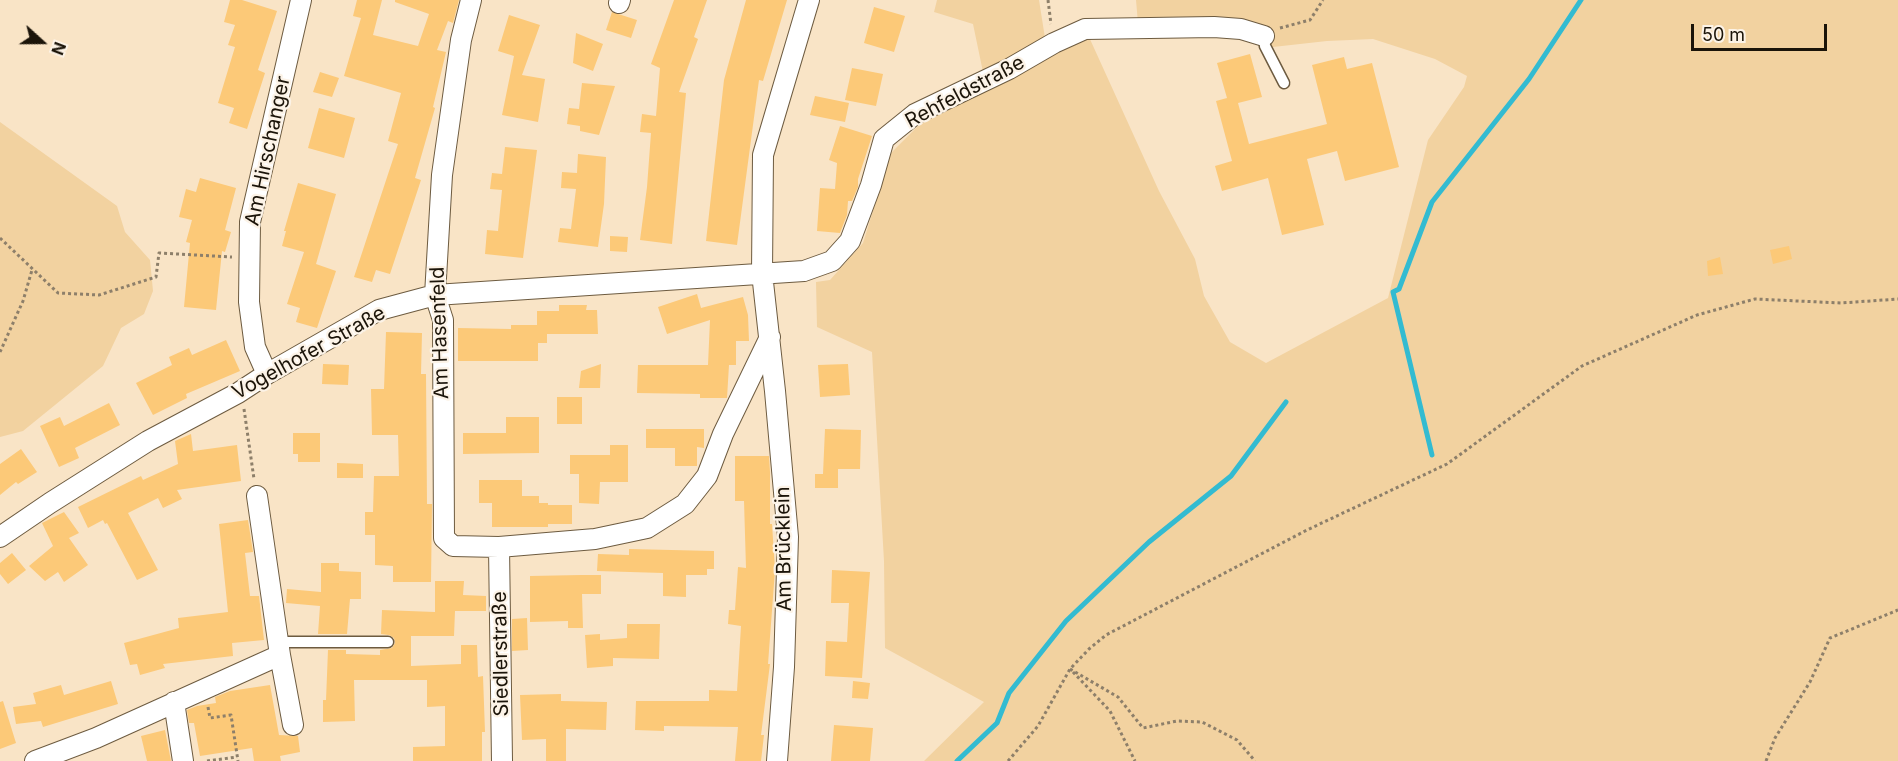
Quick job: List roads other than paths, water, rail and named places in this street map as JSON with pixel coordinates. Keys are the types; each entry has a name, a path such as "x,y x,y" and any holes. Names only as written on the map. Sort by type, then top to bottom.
{"street":[{"name":"Am Hirschanger","path":"267,374 255,347 249,302 250,222 301,0"},
{"name":"Am Hasenfeld","path":"471,0 461,40 442,175 435,295 443,320 444,538 453,546 499,547"},
{"path":"499,547 595,538 647,528 685,504 707,476 723,434 770,337 762,273 763,155 809,0"},
{"name":"Rehfeldstraße","path":"762,273 804,271 832,261 850,241 872,185 884,139 915,114 1009,69 1054,43 1085,29 1214,27 1241,29 1264,36"},
{"name":"Vogelhofer Straße","path":"0,537 50,502 148,441 238,393 379,310 435,295 762,273"},
{"name":"Am Brücklein","path":"770,337 788,537 784,667 777,761"},
{"path":"257,496 279,648 293,725"},
{"name":"Siedlerstraße","path":"499,547 502,761"},
{"path":"35,761 96,738 206,688 279,648"},
{"path":"174,702 183,761"}],"lane":[{"path":"1264,36 1265,46 1284,83"},
{"path":"279,648 388,642"}],"waterway":[{"path":"1432,455 1393,292 1399,289 1432,202 1529,79 1581,0"},
{"path":"957,761 997,723 1009,693 1066,621 1149,542 1231,476 1286,402"}]}
